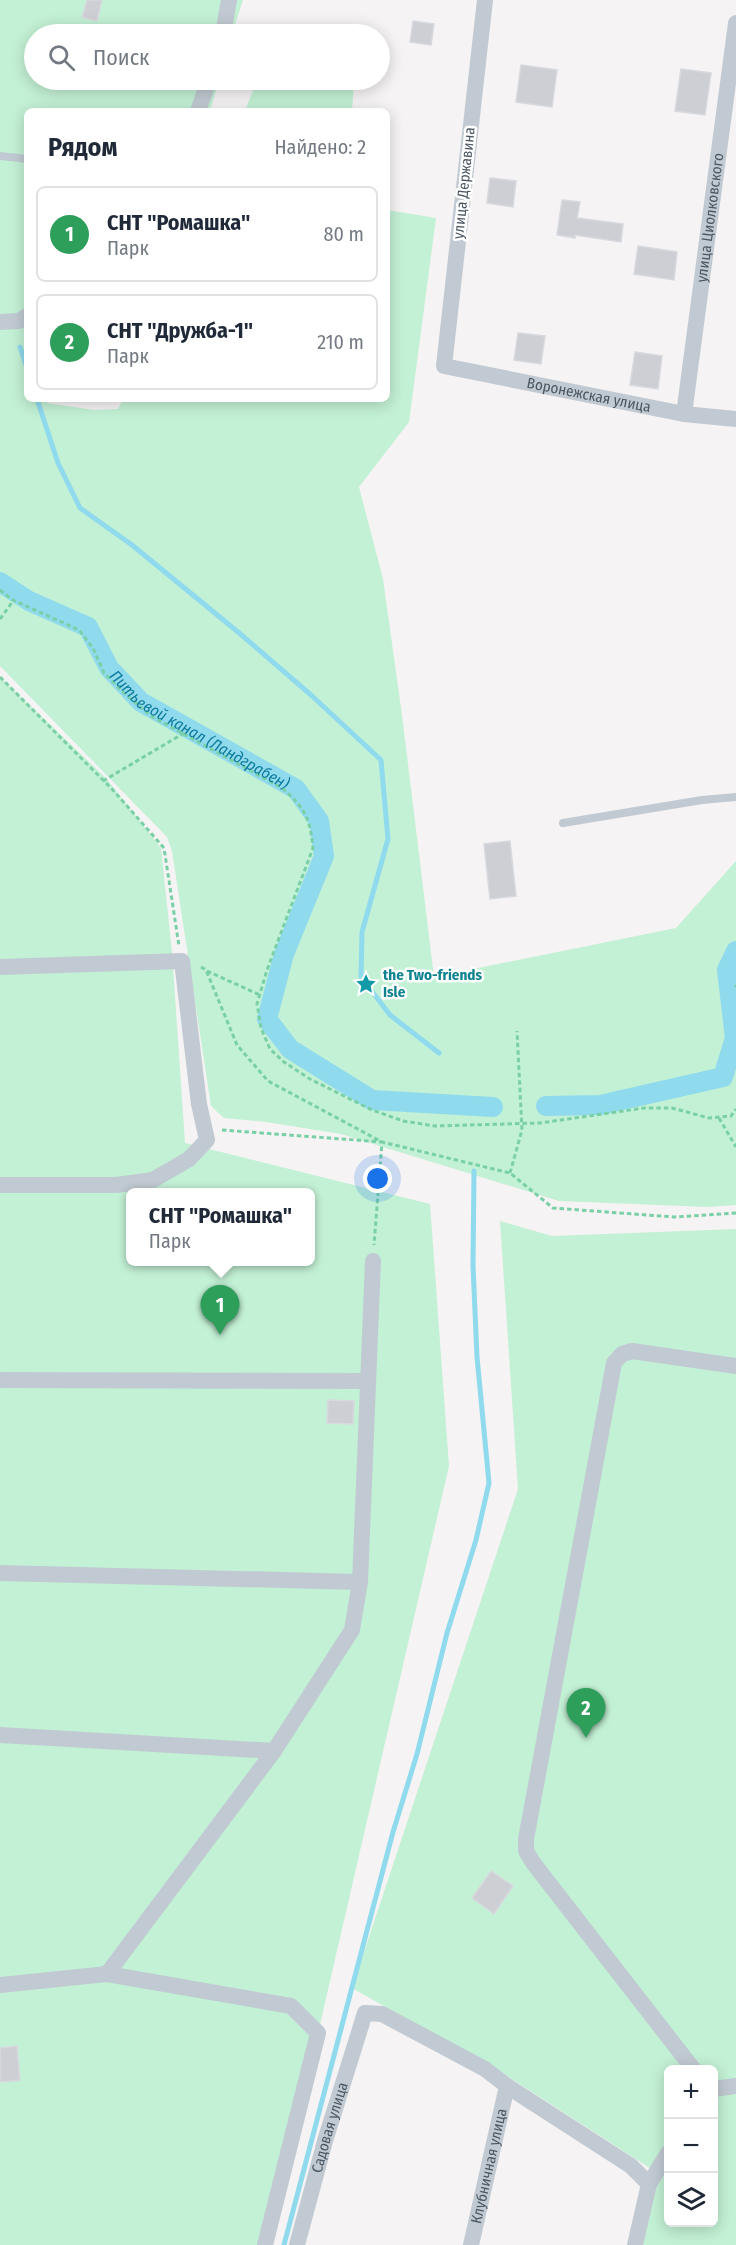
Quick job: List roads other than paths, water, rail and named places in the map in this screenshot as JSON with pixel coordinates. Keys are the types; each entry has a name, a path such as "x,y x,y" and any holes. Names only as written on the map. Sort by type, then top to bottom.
{"street":[{"path":"225,24 229,0"},
{"name":"улица Державина","path":"444,366 485,0"},
{"name":"улица Циолковского","path":"684,414 736,23"},
{"path":"199,108 205,90"},
{"path":"0,322 19,321 24,318"},
{"name":"Воронежская улица","path":"444,366 684,414 736,419"},
{"path":"0,967 182,962 199,1104 207,1140 189,1159 153,1180 116,1185 0,1185"},
{"path":"107,1974 274,1751 352,1630 360,1582 373,1261"},
{"path":"690,2065 534,1864 526,1851 525,1839 614,1363 622,1354 632,1351 736,1366"},
{"path":"0,1380 367,1381"},
{"path":"0,1573 360,1582"},
{"path":"0,1735 274,1751"},
{"path":"0,1985 107,1974 291,2006 318,2033 265,2245"},
{"name":"Садовая улица","path":"297,2245 325,2141 366,2013 382,2014 485,2069 507,2086"},
{"path":"507,2086 631,2166 649,2184"},
{"name":"Клубничная улица","path":"471,2245 507,2086"},
{"path":"718,2088 736,2086"},
{"path":"635,2245 649,2184 664,2162"}],"lane":[{"path":"0,156 24,159"},
{"path":"563,823 702,800 736,797"}],"waterway":[{"path":"20,347 24,359"},
{"path":"38,402 58,463 80,508 132,545 238,632 381,760 388,839 362,932 361,977 390,1015 439,1053"},
{"name":"Питьевой канал (Ландграбен)","path":"0,582 29,601 88,627 109,668 141,702 296,789 319,821 324,856 284,954 267,1019 290,1049 372,1100 493,1107"},
{"name":"Питьевой канал (Ландграбен)","path":"546,1106 600,1105 723,1077 735,1038 727,970 736,951"},
{"path":"284,2245 393,1832 417,1754 447,1633 476,1540 489,1483 477,1357 473,1266 474,1171"}],"place":[{"name":"the Two-friends Isle","path":"366,984"},
{"name":"СНТ \"Ромашка\"","path":"220,1335"},
{"name":"СНТ \"Дружба-1\"","path":"586,1738"}]}
